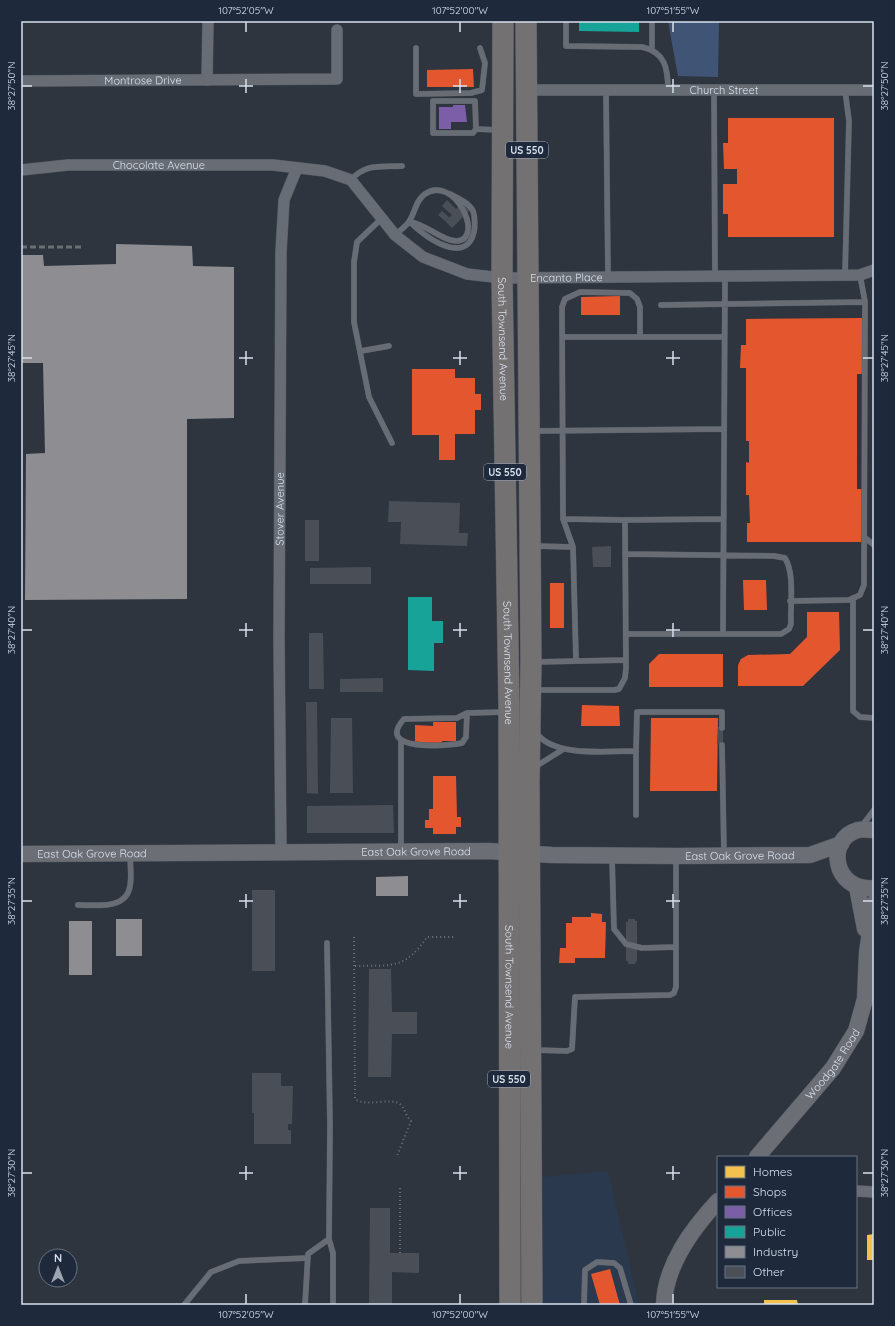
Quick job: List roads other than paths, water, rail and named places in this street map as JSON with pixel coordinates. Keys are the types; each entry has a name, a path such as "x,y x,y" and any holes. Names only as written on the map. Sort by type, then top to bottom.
{"highway":[{"name":"South Townsend Avenue","path":"503,21 502,278 508,712 520,853 531,1050 532,1305"},
{"name":"South Townsend Avenue","path":"510,1305 520,853 529,783 531,662 526,21"}],"street":[{"path":"207,80 208,21"},
{"name":"Montrose Drive","path":"21,81 337,79 337,30"},
{"name":"Church Street","path":"526,90 874,90"},
{"name":"Chocolate Avenue","path":"21,170 68,165 273,165 297,168"},
{"path":"297,168 324,171 351,180"},
{"name":"Stover Avenue","path":"281,852 279,647 281,260 284,200 297,168"},
{"name":"Encanto Place","path":"351,180 394,235 423,257 447,268 467,274 502,278 860,275 874,270"},
{"path":"840,871 838,862 841,844 848,836 858,830 874,830"},
{"name":"East Oak Grove Road","path":"21,854 400,852 676,856 810,855 841,844"},
{"name":"East Oak Grove Road","path":"810,855 833,865 840,871 850,884 857,887"},
{"path":"857,887 874,888"},
{"name":"Woodgate Road","path":"857,887 862,904 868,953"},
{"name":"Woodgate Road","path":"758,1156 833,1068 856,1031 864,999 874,903"},
{"path":"857,1192 874,1192"},
{"path":"664,1305 667,1286 689,1235 717,1202"}],"lane":[{"path":"566,21 566,46 642,46 652,49 660,54 668,76 668,90"},
{"path":"652,21 652,49"},
{"path":"416,48 416,94 471,93 482,90 484,63 480,48"},
{"path":"606,90 608,276"},
{"path":"714,90 720,276 724,305 722,634"},
{"path":"845,90 849,122 845,275"},
{"path":"476,129 475,101 433,101 433,133 473,133 476,129 503,130"},
{"path":"351,180 359,171 373,166 402,166"},
{"path":"394,235 410,222 416,204 425,194 437,190 446,192 464,210 467,216 466,235 463,239 457,241 450,240 420,223 410,222"},
{"path":"381,219 357,242 354,262 354,322 361,351 368,397 392,443"},
{"path":"790,601 848,600 860,595 864,585 864,302 860,275"},
{"path":"576,660 573,548 562,518 562,307 565,299 580,292 630,294 637,299 640,307 640,336"},
{"path":"661,305 864,302"},
{"path":"562,337 724,336"},
{"path":"361,351 388,346"},
{"path":"529,431 724,429"},
{"path":"562,518 625,520 723,519"},
{"path":"530,690 619,689 625,678 626,660 625,520"},
{"path":"864,537 874,545"},
{"path":"530,546 573,548"},
{"path":"625,554 723,554 786,558 790,564 791,574 789,630 781,634 626,634"},
{"path":"853,598 853,711 860,717 874,718"},
{"path":"531,662 626,660"},
{"path":"400,852 401,740 398,734 398,725 404,719 457,718 467,713 508,712"},
{"path":"636,815 637,712 722,712 722,728"},
{"path":"401,740 408,744 440,745 462,743 466,737 467,713"},
{"path":"530,724 538,736 562,750 636,751"},
{"path":"722,744 724,855"},
{"path":"529,783 538,766 562,750"},
{"path":"858,830 874,810"},
{"path":"78,905 114,905 127,895 130,887 130,854"},
{"path":"612,855 614,930 626,944 642,948 676,947"},
{"path":"531,1050 567,1051 572,1049 575,997 670,995 674,993 676,947 676,856"},
{"path":"327,943 330,1125 328,1239 333,1252 333,1305"},
{"path":"305,1305 308,1254 328,1239"},
{"path":"184,1305 211,1272 239,1261 308,1258"},
{"path":"584,1305 584,1270 597,1262 614,1262 620,1268 630,1305"}],"railway":[{"path":"21,247 82,247"}]}
